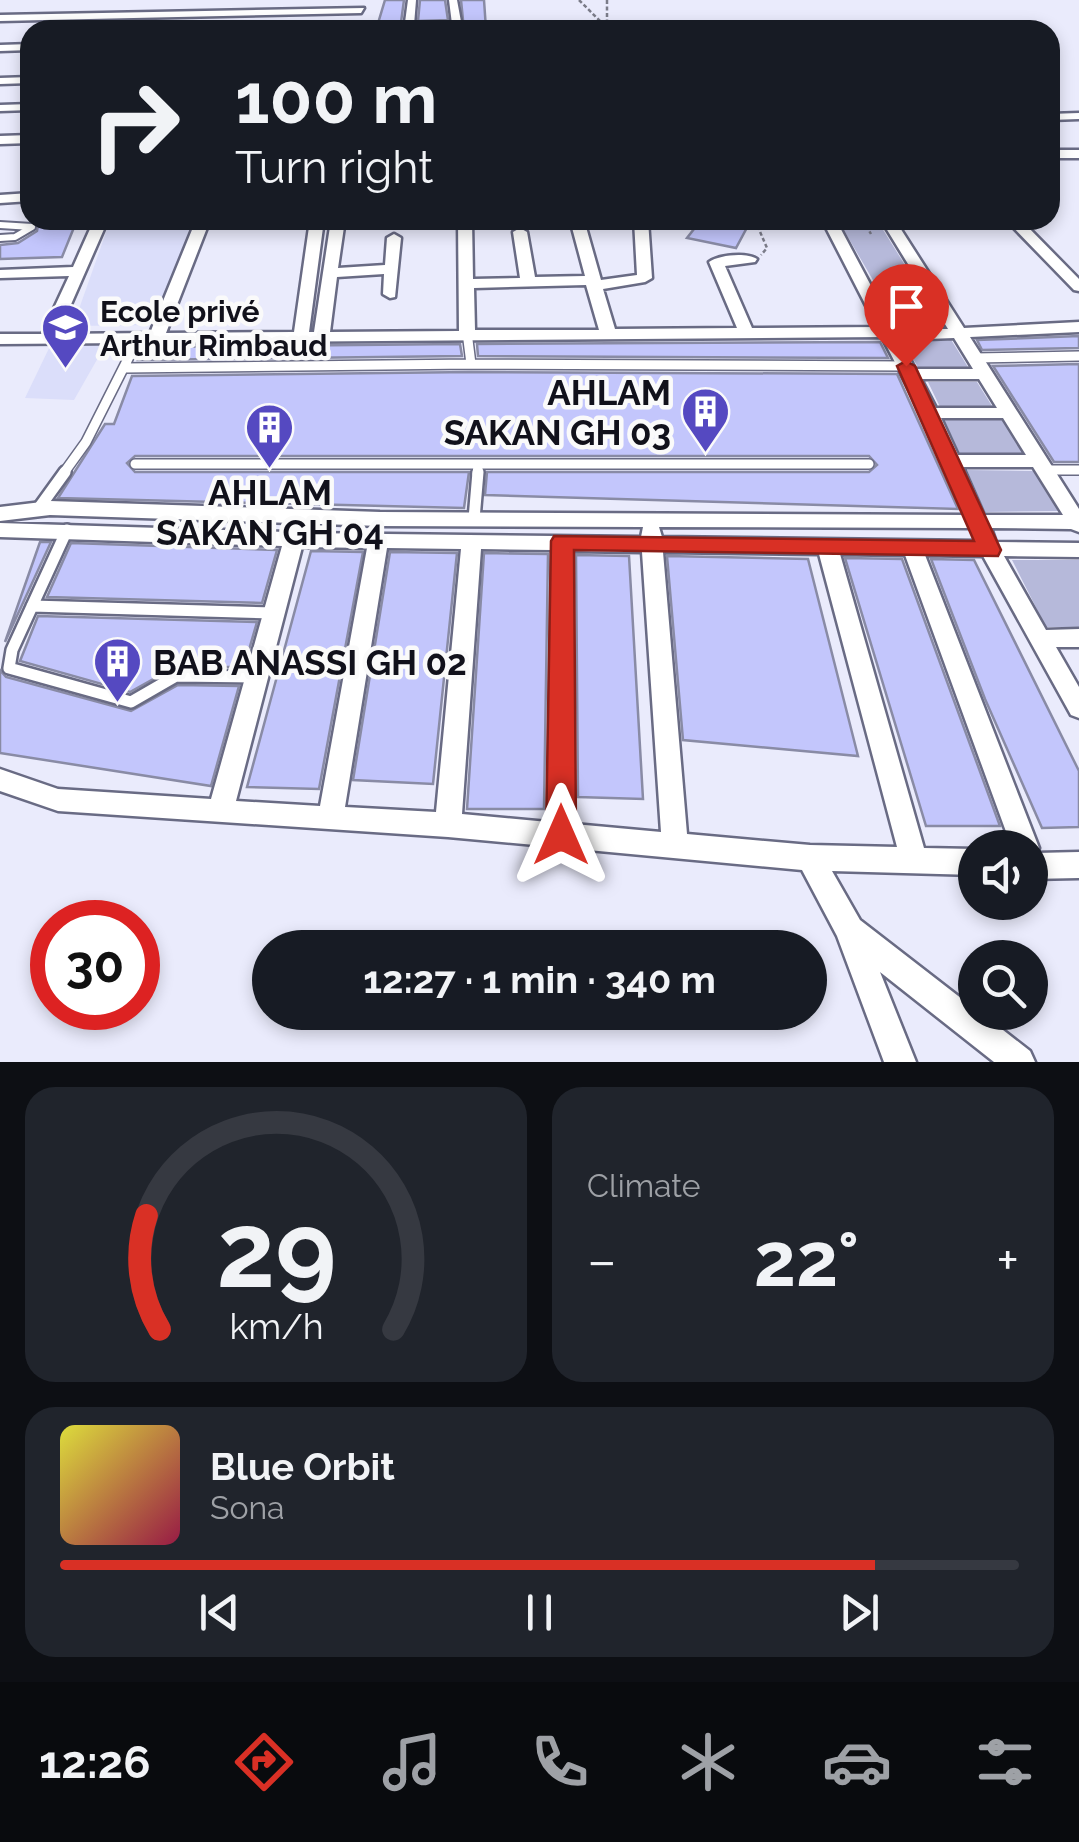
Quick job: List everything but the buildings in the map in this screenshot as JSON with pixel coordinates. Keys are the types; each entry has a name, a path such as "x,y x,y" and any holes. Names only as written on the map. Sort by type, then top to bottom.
{"street":[{"path":"190,20 200,1 277,0"},
{"path":"0,18 362,9"},
{"path":"268,20 270,13"},
{"path":"48,340 96,230"},
{"path":"147,339 198,230"},
{"path":"301,336 316,230"},
{"path":"321,336 336,230"},
{"path":"465,230 468,332"},
{"path":"579,230 591,283 608,332"},
{"path":"466,284 591,283 646,278 642,230"},
{"path":"834,230 930,413 990,550 1079,708"},
{"path":"894,230 1078,523"},
{"path":"1022,230 1079,287"},
{"path":"520,232 528,282"},
{"path":"390,294 394,238"},
{"path":"746,332 716,262 750,259"},
{"path":"330,273 391,269"},
{"path":"0,274 78,271"},
{"path":"0,339 468,332 887,332 905,336 1079,327"},
{"path":"908,370 979,366"},
{"path":"930,413 1010,413"},
{"path":"951,462 1044,466"},
{"path":"0,514 39,508 300,516 562,541 650,531 828,548 1079,550"},
{"path":"221,809 300,516"},
{"path":"0,530 378,541 473,530 650,531 977,521 1078,523"},
{"path":"448,824 473,530"},
{"path":"650,531 675,845"},
{"path":"332,816 378,541"},
{"path":"561,835 562,541"},
{"path":"828,548 914,859"},
{"path":"912,550 1019,830"},
{"path":"1039,639 1079,638"},
{"path":"0,780 58,800 448,824 810,858 958,861"},
{"path":"810,858 849,929 900,1062"},
{"path":"1048,862 1079,866"},
{"path":"849,929 1019,1062"}],"lane":[{"path":"0,238 16,237 27,230"},
{"path":"468,332 470,364"},
{"path":"39,508 86,442 124,368 147,339"},
{"path":"979,366 1079,356"},
{"path":"124,368 470,364 908,370"},
{"path":"135,464 868,464"},
{"path":"473,530 478,466"},
{"path":"1044,466 1079,470"},
{"path":"68,530 8,662 16,672 130,702 176,676 258,676"},
{"path":"32,606 274,613"}],"path":[{"path":"579,0 600,20"},
{"path":"750,259 767,248 759,230"},
{"path":"869,230 871,234"}],"shaded area":[{"path":"107,230 189,230 156,325 73,326"},
{"path":"844,230 883,230 944,328 902,330"},
{"path":"950,338 968,367 919,369 903,341"},
{"name":"Ecole privé Arthur Rimbaud","path":"52,342 107,342 74,400 25,398"},
{"path":"928,382 977,382 992,406 940,407"},
{"path":"1003,419 1023,453 960,454 944,420"},
{"path":"967,470 1036,471 1058,511 985,512"},
{"path":"1012,560 1079,560 1079,627 1046,627"}],"place":[{"name":"Ecole privé Arthur Rimbaud","path":"65,370"},
{"name":"AHLAM SAKAN GH 03","path":"706,454"},
{"name":"AHLAM SAKAN GH 04","path":"270,470"},
{"name":"BAB ANASSI GH 02","path":"118,704"}],"route":[{"path":"561,835 562,541 990,550 906,366"}]}
